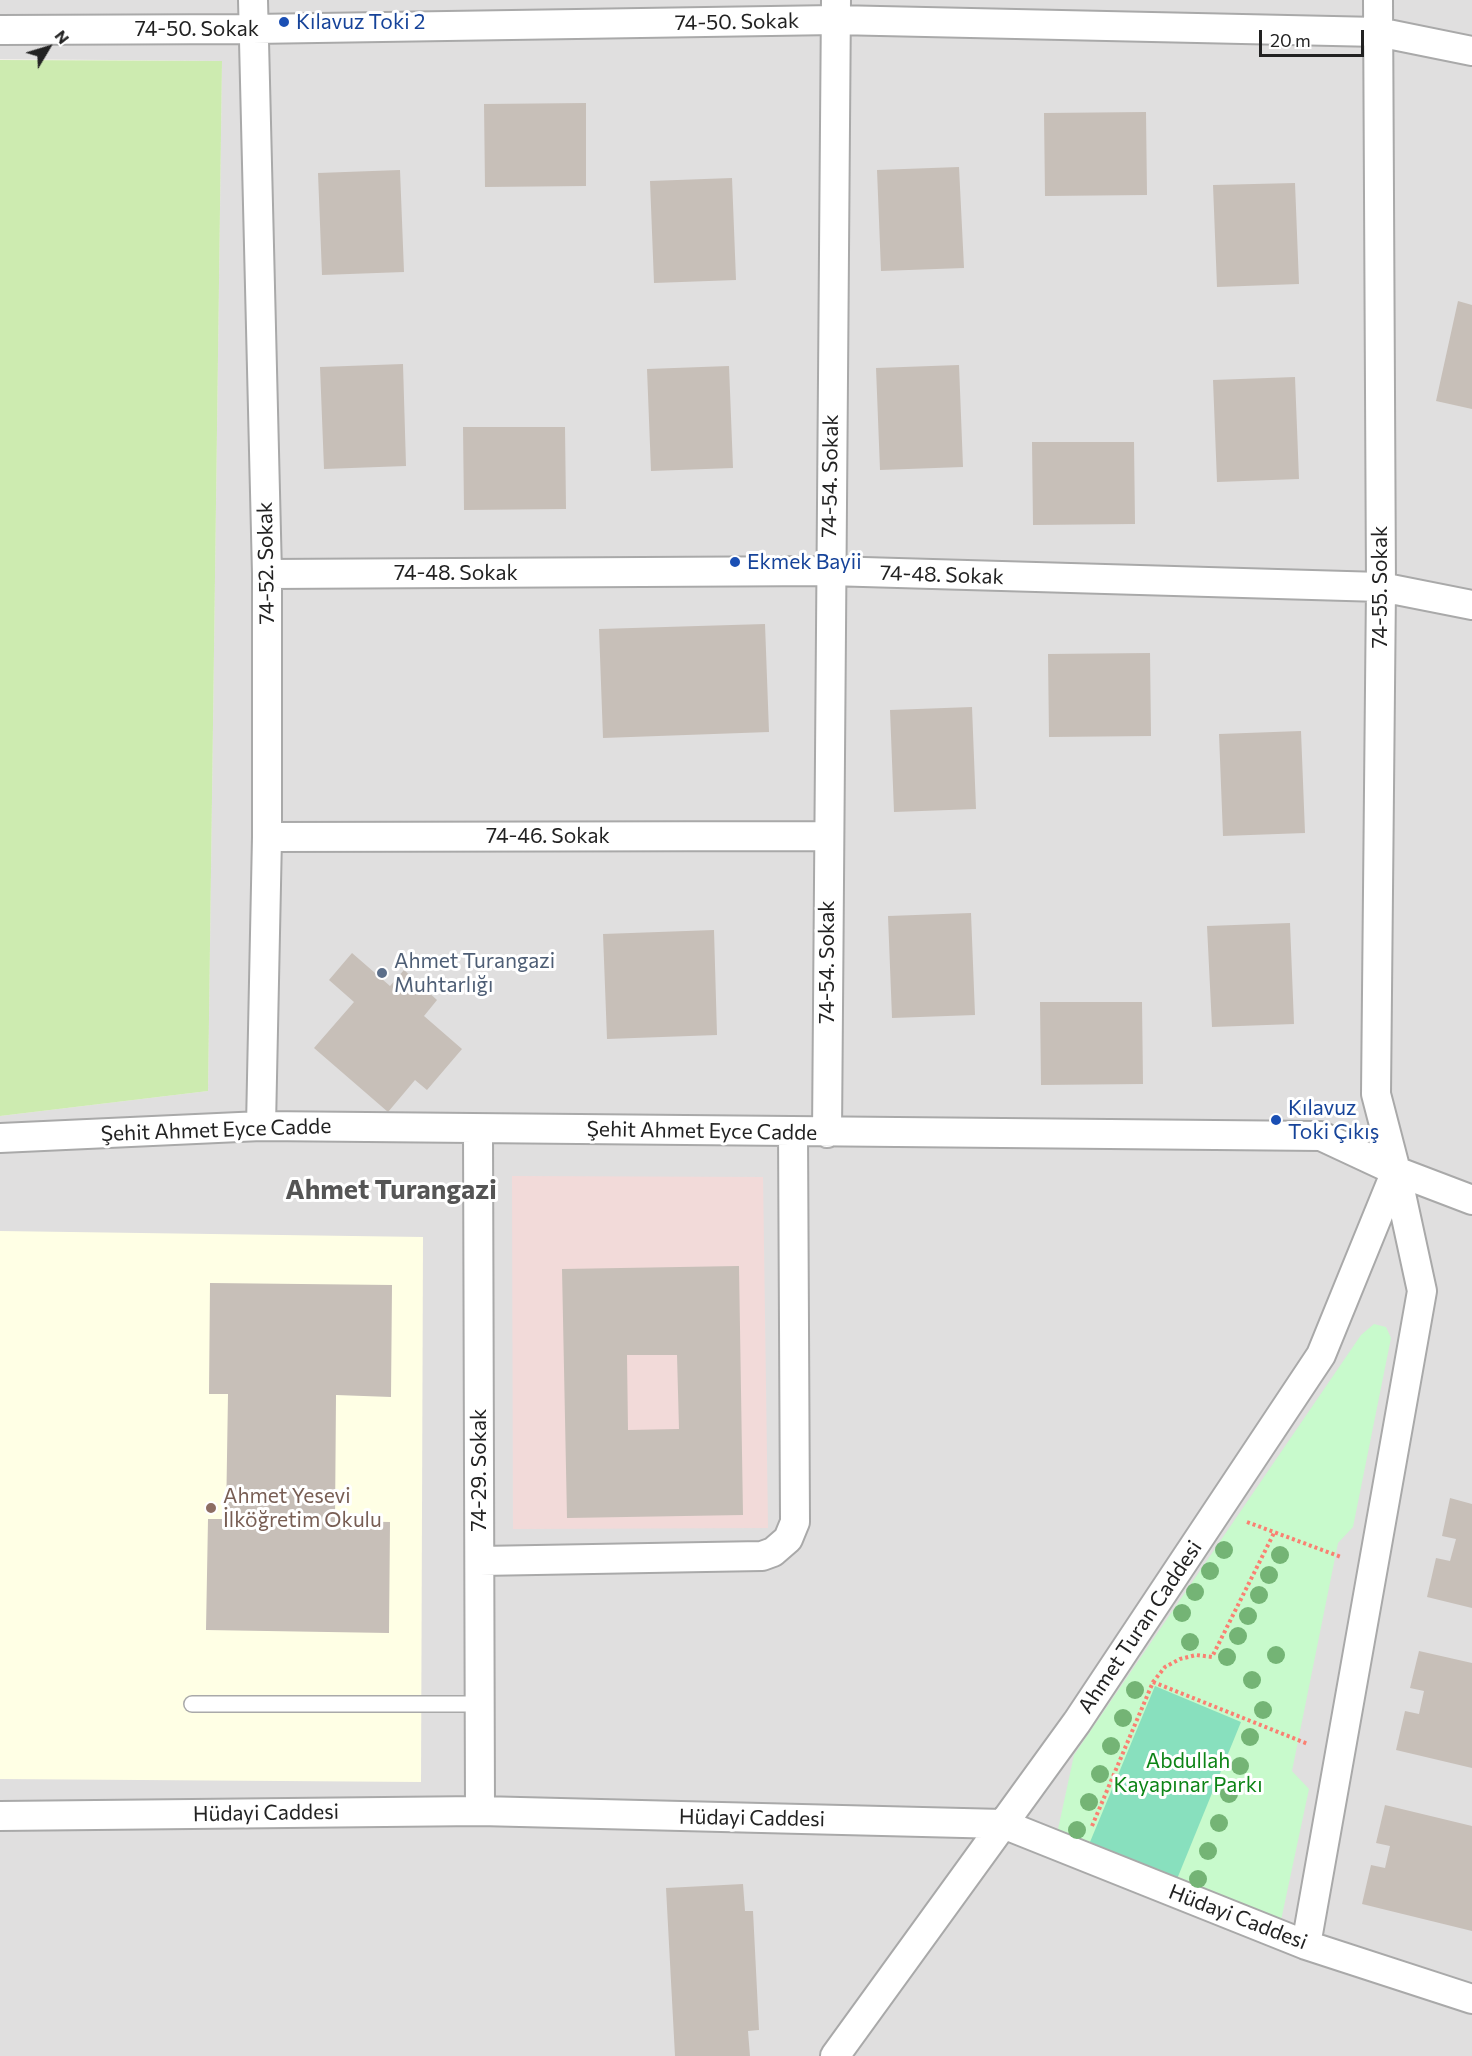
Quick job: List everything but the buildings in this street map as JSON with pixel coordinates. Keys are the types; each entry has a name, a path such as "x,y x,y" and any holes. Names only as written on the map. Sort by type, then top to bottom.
{"street":[{"name":"74-52. Sokak","path":"253,0 267,574 267,837 261,1126"},
{"name":"74-55. Sokak","path":"1306,1945 1422,1291 1396,1171 1376,1094 1381,587 1378,0"},
{"name":"74-50. Sokak","path":"0,30 253,29 835,10 1378,32 1472,51"},
{"name":"74-54. Sokak","path":"827,1132 829,571 835,10"},
{"name":"74-48. Sokak","path":"267,574 829,571 1381,587 1472,605"},
{"name":"74-46. Sokak","path":"267,837 828,836"},
{"name":"Şehit Ahmet Eyce Cadde","path":"0,1138 261,1126 1321,1136 1396,1171 1472,1200"},
{"name":"74-29. Sokak","path":"478,1129 480,1811"},
{"path":"480,1561 762,1556 773,1552 788,1539 795,1522 793,1132"},
{"name":"Ahmet Turan Caddesi","path":"835,2056 1077,1722 1322,1356 1396,1171"},
{"name":"Hüdayi Caddesi","path":"0,1816 480,1811 1003,1824 1306,1945 1472,1999"}],"lane":[{"path":"192,1704 480,1704"}],"path":[{"path":"1218,1510 1373,1569"},
{"path":"1080,1855 1153,1682 1165,1666 1180,1659 1196,1655 1212,1657 1274,1533"},
{"path":"1153,1682 1340,1757"}],"shaded area":[{"path":"0,0 1472,0 1472,2056 0,2056 0,1116 208,1091 222,61 0,59"},
{"path":"512,1176 763,1177 768,1528 513,1529"},
{"name":"Ahmet Yesevi İlköğretim Okulu","path":"0,1231 423,1237 421,1782 0,1779"}],"green space":[{"path":"0,60 222,61 208,1091 0,1116"},
{"name":"Abdullah Kayapınar Parkı","path":"1374,1324 1386,1327 1391,1338 1353,1527 1338,1543 1292,1771 1309,1789 1280,1925 1057,1834 1074,1755 1361,1335"},
{"path":"1155,1686 1241,1722 1177,1879 1090,1842"}],"place":[{"name":"Kılavuz Toki 2","path":"284,22"},
{"name":"Ekmek Bayii","path":"735,562"},
{"name":"Ahmet Turangazi Muhtarlığı","path":"382,973"},
{"name":"Kılavuz Toki Çıkış","path":"1276,1120"},
{"name":"Ahmet Yesevi İlköğretim Okulu","path":"211,1508"}],"district":[{"name":"Ahmet Turangazi","path":"391,1190"}]}
